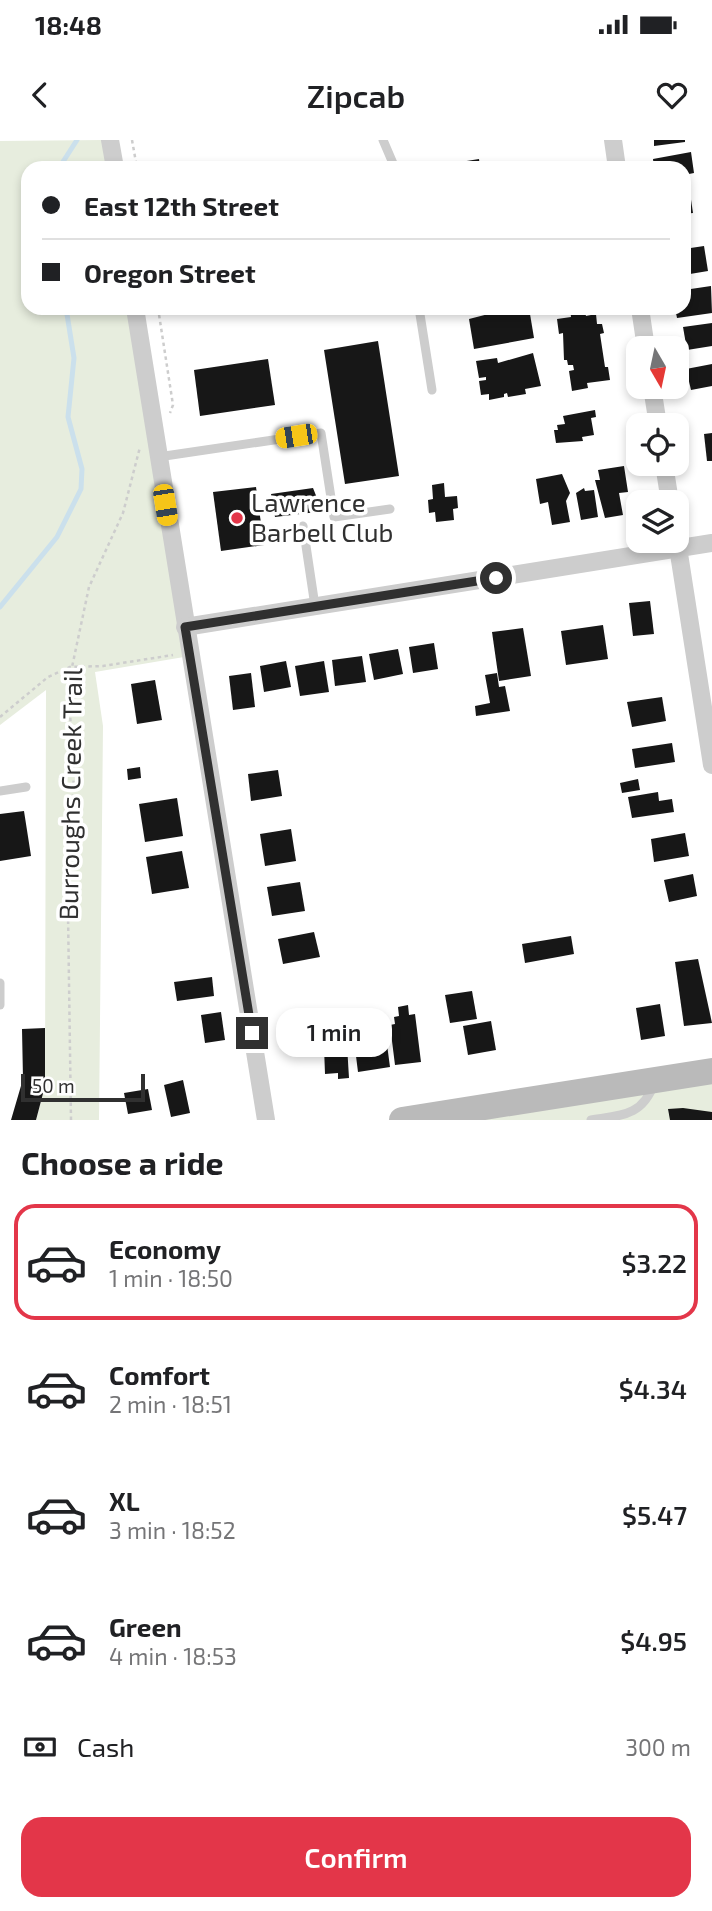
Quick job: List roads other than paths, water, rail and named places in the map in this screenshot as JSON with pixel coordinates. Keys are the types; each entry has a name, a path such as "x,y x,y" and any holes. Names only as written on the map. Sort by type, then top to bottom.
{"main road":[{"path":"402,1120 456,1116 712,1071"}],"street":[{"path":"110,140 113,161"},
{"path":"613,140 616,161"},
{"path":"136,315 266,1120"},
{"path":"641,315 644,336"},
{"path":"689,544 712,543"},
{"path":"185,627 630,553"},
{"path":"678,553 712,765"}],"lane":[{"path":"383,140 392,161"},
{"path":"420,315 432,390"},
{"path":"158,457 321,433 334,517 390,509"},
{"path":"303,526 315,606"},
{"path":"0,791 26,787"},
{"path":"0,983 0,1005"},
{"path":"591,1120 620,1115 643,1105 656,1080"}],"waterway":[{"path":"64,161 77,140"},
{"path":"0,607 57,537 81,489 82,469 68,417 74,358 67,315"}],"place":[{"name":"Lawrence Barbell Club","path":"237,518"}]}
